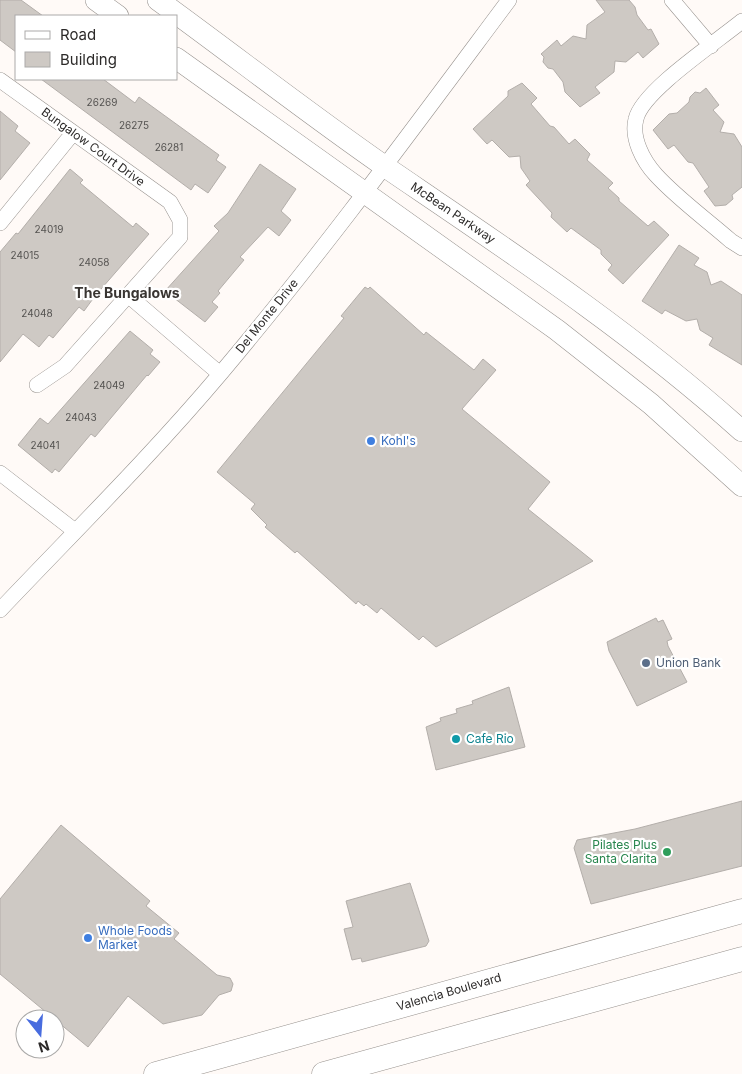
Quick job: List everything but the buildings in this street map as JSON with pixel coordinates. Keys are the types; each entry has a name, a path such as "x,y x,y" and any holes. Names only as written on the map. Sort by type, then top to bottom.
{"main road":[{"path":"96,0 117,15"},
{"name":"McBean Parkway","path":"158,0 385,166 597,312 703,396 742,431"},
{"path":"178,59 564,336 652,404 742,486"},
{"name":"Valencia Boulevard","path":"156,1074 742,911"},
{"path":"324,1074 742,959"}],"street":[{"name":"Del Monte Drive","path":"0,610 220,374 365,194 509,0"},
{"path":"672,0 711,46"},
{"path":"742,21 646,100 636,119 636,138 643,157 655,175 731,241 742,248"},
{"name":"Bungalow Court Drive","path":"0,80 170,202 180,220 180,237 129,296"},
{"path":"0,223 74,133"},
{"path":"37,385 65,366 129,296 220,374"},
{"path":"0,473 75,531"}],"place":[{"name":"Kohl's","path":"371,441"},
{"name":"Union Bank","path":"646,663"},
{"name":"Cafe Rio","path":"456,739"},
{"name":"Pilates Plus Santa Clarita","path":"667,852"},
{"name":"Whole Foods Market","path":"88,938"}],"district":[{"name":"The Bungalows","path":"127,293"}]}
